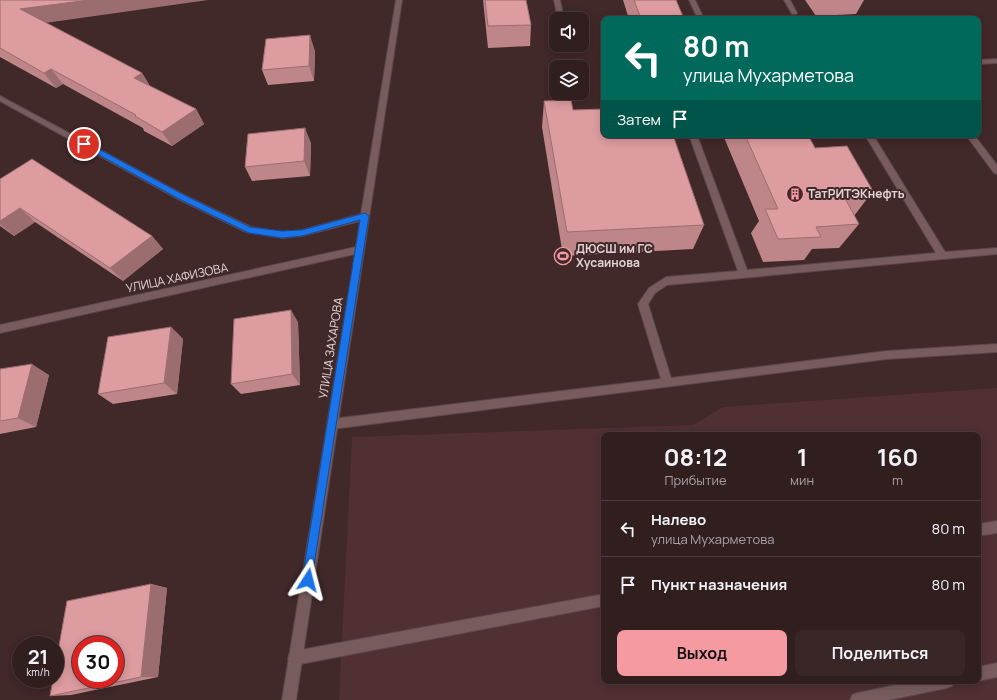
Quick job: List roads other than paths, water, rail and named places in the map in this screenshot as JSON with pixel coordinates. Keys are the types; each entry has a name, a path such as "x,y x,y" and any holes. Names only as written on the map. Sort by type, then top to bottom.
{"street":[{"name":"УЛИЦА ЗАХАРОВА","path":"289,700 399,0"},
{"path":"557,0 560,12"},
{"path":"692,0 700,16"},
{"path":"787,0 794,13"},
{"path":"981,62 997,61"},
{"path":"0,98 181,197 249,230 282,234 302,233 365,216"},
{"path":"694,138 744,274"},
{"path":"871,138 943,256"},
{"path":"972,138 997,171"},
{"name":"УЛИЦА ХАФИЗОВА","path":"0,329 359,250"},
{"path":"667,383 643,304 647,295 654,288 666,281 997,251"},
{"path":"332,424 887,355 997,348"},
{"path":"981,530 997,527"},
{"path":"295,658 601,601"},
{"path":"981,673 997,670"},
{"path":"857,700 932,684"}],"place":[{"name":"ТатРИТЭКнефть","path":"795,194"},
{"name":"ДЮСШ им ГС Хусаинова","path":"563,256"}]}
